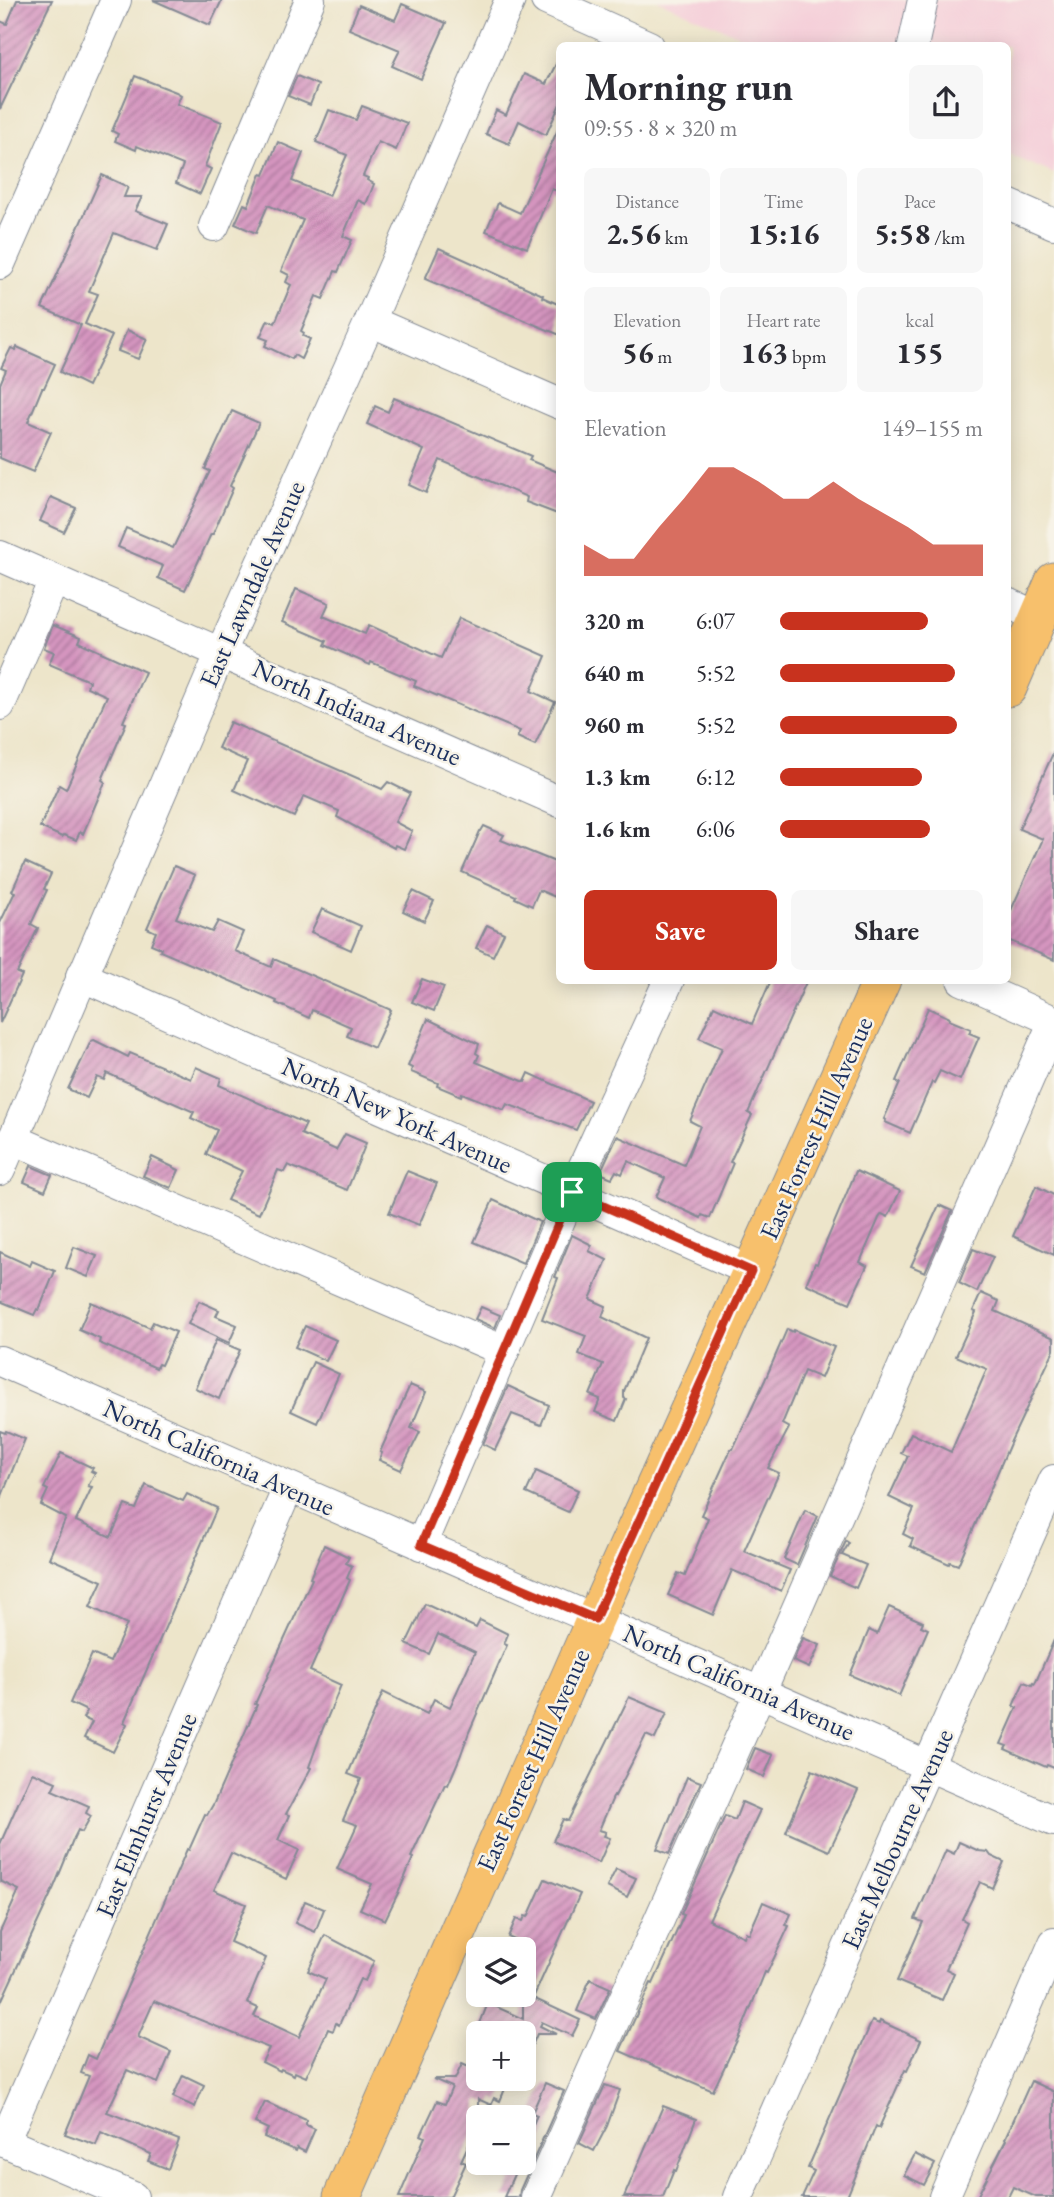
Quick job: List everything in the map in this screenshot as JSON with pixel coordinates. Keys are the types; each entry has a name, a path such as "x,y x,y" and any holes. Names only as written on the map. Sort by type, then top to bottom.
{"main road":[{"path":"1011,672 1023,610 1054,581"},
{"name":"East Forrest Hill Avenue","path":"342,2197 595,1619 880,984"}],"street":[{"path":"0,264 116,0"},
{"path":"215,226 310,0"},
{"name":"East Lawndale Avenue","path":"0,1170 221,652 510,0"},
{"path":"546,0 640,42"},
{"path":"915,42 923,0"},
{"path":"1011,205 1054,224"},
{"path":"370,321 556,402"},
{"name":"North Indiana Avenue","path":"0,556 556,800"},
{"path":"0,705 54,580"},
{"name":"North New York Avenue","path":"81,976 751,1271"},
{"path":"421,1545 572,1192 667,984"},
{"path":"536,2197 761,1692 1054,1021 971,984"},
{"path":"13,1139 504,1351"},
{"name":"North California Avenue","path":"0,1360 1054,1821"},
{"name":"East Melbourne Avenue","path":"738,2197 1054,1480"},
{"name":"East Elmhurst Avenue","path":"2,2141 288,1488"},
{"path":"944,2197 1054,1943"},
{"path":"2,2141 133,2197"}],"shaded area":[{"path":"657,0 1054,0 1054,174 1011,155 1011,42 754,42"}],"building":[{"path":"17,0 52,0 0,109 0,21 7,24"},
{"path":"153,0 222,0 210,25"},
{"path":"402,4 446,23 421,79 392,66 400,50 349,29 359,5 395,20"},
{"path":"556,64 556,113 546,135 519,121 509,144 486,134 496,110 506,115 524,74 546,84"},
{"path":"135,76 181,95 177,104 222,122 205,166 211,169 200,194 176,183 183,165 137,146 136,150 115,141 118,134 112,131"},
{"path":"297,76 318,85 310,105 288,96"},
{"path":"362,106 407,123 396,150 378,142 363,176 374,184 366,204 358,200 343,236 352,240 323,299 316,296 301,331 303,336 310,339 301,359 294,355 292,359 265,346 268,340 260,337 268,320 275,323 291,285 286,282 289,275 281,271 303,220 268,205 256,233 235,224 244,204 248,206 278,142 303,153 292,181 329,196 347,155 316,142 329,110 356,120"},
{"path":"556,134 556,190 552,189 527,248 486,231 498,203 520,213"},
{"path":"102,175 128,187 124,197 142,197 135,211 168,224 157,250 114,233 89,291 98,294 85,324 112,336 88,386 60,372 81,325 42,308"},
{"path":"439,248 556,303 556,333 425,279"},
{"path":"127,330 147,339 138,359 118,351"},
{"path":"17,347 55,364 28,422 51,432 33,472 0,458 0,384 6,370 1,368 11,348 16,350"},
{"path":"394,398 531,456 529,460 556,471 556,513 526,502 527,497 440,460 426,493 409,485 424,450 367,424 375,406 388,412"},
{"path":"232,411 259,423 230,486 233,488 213,534 185,590 158,578 163,566 118,547 126,528 173,548 210,471 205,469"},
{"path":"51,497 76,508 64,532 40,521"},
{"path":"296,589 329,603 323,616 365,634 369,625 441,658 459,618 546,656 531,691 555,702 535,745 517,737 520,731 414,686 416,681 371,662 370,665 325,645 327,641 282,622"},
{"path":"53,625 81,637 79,642 145,672 123,722 126,723 102,780 105,782 83,834 80,832 76,840 40,827 59,785 66,789 107,696 87,687 89,681 49,664 54,652 44,648"},
{"path":"230,722 382,789 388,782 410,793 395,822 412,831 404,849 395,845 394,848 337,817 339,811 304,796 294,817 234,790 247,761 218,748"},
{"path":"1054,751 1054,960 1011,941 1011,910 1043,839 1019,829"},
{"path":"484,826 504,835 501,840 556,862 556,897 539,890 532,906 462,872"},
{"path":"25,862 51,874 44,889 47,890 31,924 38,928 17,973 22,975 0,1023 0,923 15,892 12,891"},
{"path":"174,866 195,875 176,918 212,932 218,921 243,932 235,951 271,967 274,959 391,1010 374,1048 347,1036 351,1027 312,1010 309,1018 276,1003 277,1001 160,951 161,948 151,944 156,932 147,928"},
{"path":"413,891 434,901 424,921 403,911"},
{"path":"322,909 361,926 351,950 311,932"},
{"path":"487,925 504,933 493,956 476,948"},
{"path":"422,979 444,987 434,1011 412,1002"},
{"path":"769,984 805,984 748,1113 752,1115 730,1162 733,1163 710,1218 702,1215 701,1218 656,1197 665,1178 628,1161 622,1174 616,1171 612,1178 600,1173 617,1136 684,1165 700,1126 690,1121 722,1048 699,1038 714,1006 752,1024"},
{"path":"928,1008 971,1029 969,1033 979,1037 960,1080 940,1071 934,1083 932,1082 910,1133 885,1122 884,1119 900,1083 896,1081"},
{"path":"428,1019 479,1044 476,1062 525,1082 529,1073 590,1101 576,1130 507,1104 504,1110 462,1093 461,1096 411,1072 412,1068 408,1066"},
{"path":"94,1040 128,1057 130,1053 191,1079 196,1067 221,1078 219,1085 306,1124 301,1134 336,1150 345,1134 366,1143 347,1190 288,1165 284,1172 278,1170 259,1214 227,1200 242,1171 206,1154 217,1130 191,1118 194,1112 107,1073 104,1080 97,1077 87,1098 68,1089 91,1041"},
{"path":"152,1157 179,1170 171,1188 143,1176"},
{"path":"31,1166 52,1175 45,1191 24,1182"},
{"path":"407,1171 437,1183 419,1225 389,1213"},
{"path":"856,1171 900,1191 888,1217 882,1214 879,1218 860,1262 867,1266 850,1303 806,1284"},
{"path":"1036,1186 1054,1195 1054,1255 1013,1236"},
{"path":"493,1200 540,1222 523,1263 474,1242"},
{"path":"939,1205 952,1211 925,1272 911,1266"},
{"path":"572,1235 592,1245 589,1251 607,1260 590,1299 606,1306 602,1317 646,1338 624,1391 626,1399 617,1421 595,1412 600,1399 590,1395 603,1364 579,1354 586,1336 542,1319"},
{"path":"74,1247 97,1256 88,1277 66,1268"},
{"path":"973,1249 993,1257 977,1292 959,1283"},
{"path":"0,1252 30,1266 32,1261 55,1271 39,1310 37,1309 34,1315 0,1301"},
{"path":"981,1293 999,1301 995,1311 1054,1338 1054,1350 1011,1441 958,1565 949,1564 910,1546 913,1539 903,1534 914,1509 889,1497 908,1456 901,1453 911,1433 951,1452 987,1369 956,1356 976,1312 973,1311"},
{"path":"199,1301 219,1310 216,1316 237,1325 229,1343 188,1324"},
{"path":"91,1302 150,1328 153,1322 176,1332 161,1365 158,1364 156,1368 99,1343 100,1339 79,1330"},
{"path":"481,1307 500,1315 495,1328 475,1319"},
{"path":"305,1326 336,1340 326,1361 295,1347"},
{"path":"787,1329 834,1347 821,1378 804,1371 782,1424 789,1428 768,1468 779,1473 744,1551 790,1570 781,1591 732,1570 713,1615 668,1595 678,1573 685,1576 708,1518 701,1515"},
{"path":"216,1340 240,1350 219,1399 195,1388"},
{"path":"313,1362 339,1374 317,1423 291,1411"},
{"path":"410,1385 426,1392 411,1428 420,1432 401,1470 379,1460 382,1453 380,1452"},
{"path":"508,1386 549,1405 541,1425 512,1414 495,1450 483,1444"},
{"path":"0,1431 25,1439 1,1498"},
{"path":"61,1453 93,1468 91,1471 95,1473 88,1486 92,1487 76,1521 111,1537 125,1505 136,1509 146,1485 183,1501 187,1494 217,1508 113,1752 84,1738 92,1722 83,1718 87,1711 70,1703 92,1654 110,1662 127,1624 90,1607 102,1581 49,1558 66,1518 41,1505 48,1490 44,1488"},
{"path":"536,1471 578,1490 568,1512 526,1493"},
{"path":"805,1510 818,1516 797,1565 784,1559"},
{"path":"846,1541 849,1543 842,1555 866,1565 856,1588 830,1576"},
{"path":"324,1545 349,1557 346,1563 352,1566 347,1578 350,1580 310,1671 341,1685 323,1728 309,1767 311,1768 286,1814 289,1815 278,1840 299,1850 286,1879 231,1853 214,1890 246,1904 230,1942 266,1958 247,2003 258,2008 254,2016 299,2037 326,1979 308,1971 325,1935 374,1961 365,1981 360,1979 339,2025 336,2023 333,2031 328,2029 306,2077 295,2072 294,2075 281,2069 280,2071 262,2062 269,2048 154,2001 138,2037 171,2052 158,2083 127,2070 107,2112 179,2140 168,2169 148,2161 151,2154 101,2132 96,2145 65,2134 89,2076 81,2073 88,2055 96,2059 187,1849 189,1850 205,1814 207,1815 214,1803 257,1705 255,1704 312,1579 310,1578"},
{"path":"425,1604 476,1628 480,1620 508,1634 504,1644 507,1645 448,1785 445,1784 385,1920 360,1909 372,1884 337,1869 357,1825 343,1820 361,1779 348,1774 383,1692 427,1714 434,1699 450,1707 475,1652 438,1634 429,1654 406,1644"},
{"path":"889,1607 923,1622 921,1626 928,1629 899,1696 850,1675 869,1630 877,1634"},
{"path":"803,1638 820,1645 809,1668 793,1661"},
{"path":"1054,1640 1054,1768 1005,1749 1007,1746 1001,1744 1017,1708 1013,1706 1024,1682 1035,1684"},
{"path":"629,1697 667,1713 655,1739 646,1735 614,1795 599,1830 606,1832 604,1836 610,1838 599,1863 553,1841 563,1819 568,1821"},
{"path":"755,1748 773,1755 764,1777 746,1769"},
{"path":"812,1770 858,1790 829,1851 786,1832"},
{"path":"32,1772 56,1782 52,1790 89,1806 86,1813 91,1816 82,1832 78,1830 74,1838 0,2004 0,1932 19,1890 0,1881 0,1844"},
{"path":"687,1777 701,1782 669,1854 657,1849"},
{"path":"742,1802 760,1810 709,1920 744,1937 746,1932 749,1934 763,1902 791,1914 786,1925 789,1926 767,1973 765,1972 713,2091 620,2051 684,1915 681,1914 725,1816 735,1820"},
{"path":"959,1842 988,1852 1004,1862 992,1888 980,1882 962,1919 967,1922 946,1969 954,1973 942,2000 897,1981 923,1922 915,1919 946,1850 954,1854"},
{"path":"616,1869 636,1878 627,1897 607,1887"},
{"path":"545,1879 580,1894 536,1991 536,1937 508,1937 516,1919 523,1921 525,1916 528,1917"},
{"path":"305,1901 324,1909 315,1932 295,1923"},
{"path":"590,1979 610,1988 596,2019 577,2011"},
{"path":"536,1999 580,2020 572,2036 542,2022 540,2026 556,2034 537,2034 536,2036 536,2021 481,2021 486,2007 497,2007 523,2019 523,2007 536,2007"},
{"path":"872,2021 879,2024 880,2021 921,2040 879,2128 876,2126 847,2197 802,2197 814,2171 808,2168"},
{"path":"462,2064 466,2066 466,2091 504,2091 500,2101 494,2098 491,2105 478,2099 478,2105 466,2105 466,2150 461,2161 466,2163 450,2197 399,2197 425,2137 421,2135 437,2101 445,2104 452,2087 433,2079 455,2079"},
{"path":"183,2075 204,2085 195,2107 173,2097"},
{"path":"1031,2081 1054,2092 1054,2197 1036,2197 1013,2187 1008,2197 977,2197 1006,2140"},
{"path":"545,2083 564,2091 536,2154 537,2115 535,2105"},
{"path":"605,2085 620,2090 607,2126 594,2151 579,2143"},
{"path":"265,2102 306,2120 306,2125 315,2129 305,2152 297,2148 296,2151 264,2137 268,2129 255,2123"},
{"path":"663,2106 696,2119 676,2171 674,2170 663,2197 624,2197"},
{"path":"915,2154 935,2164 924,2185 904,2175"},
{"path":"514,2175 527,2175 519,2197 504,2197"}],"route":[{"path":"572,1192 751,1271 595,1619 421,1545 572,1192"}]}
